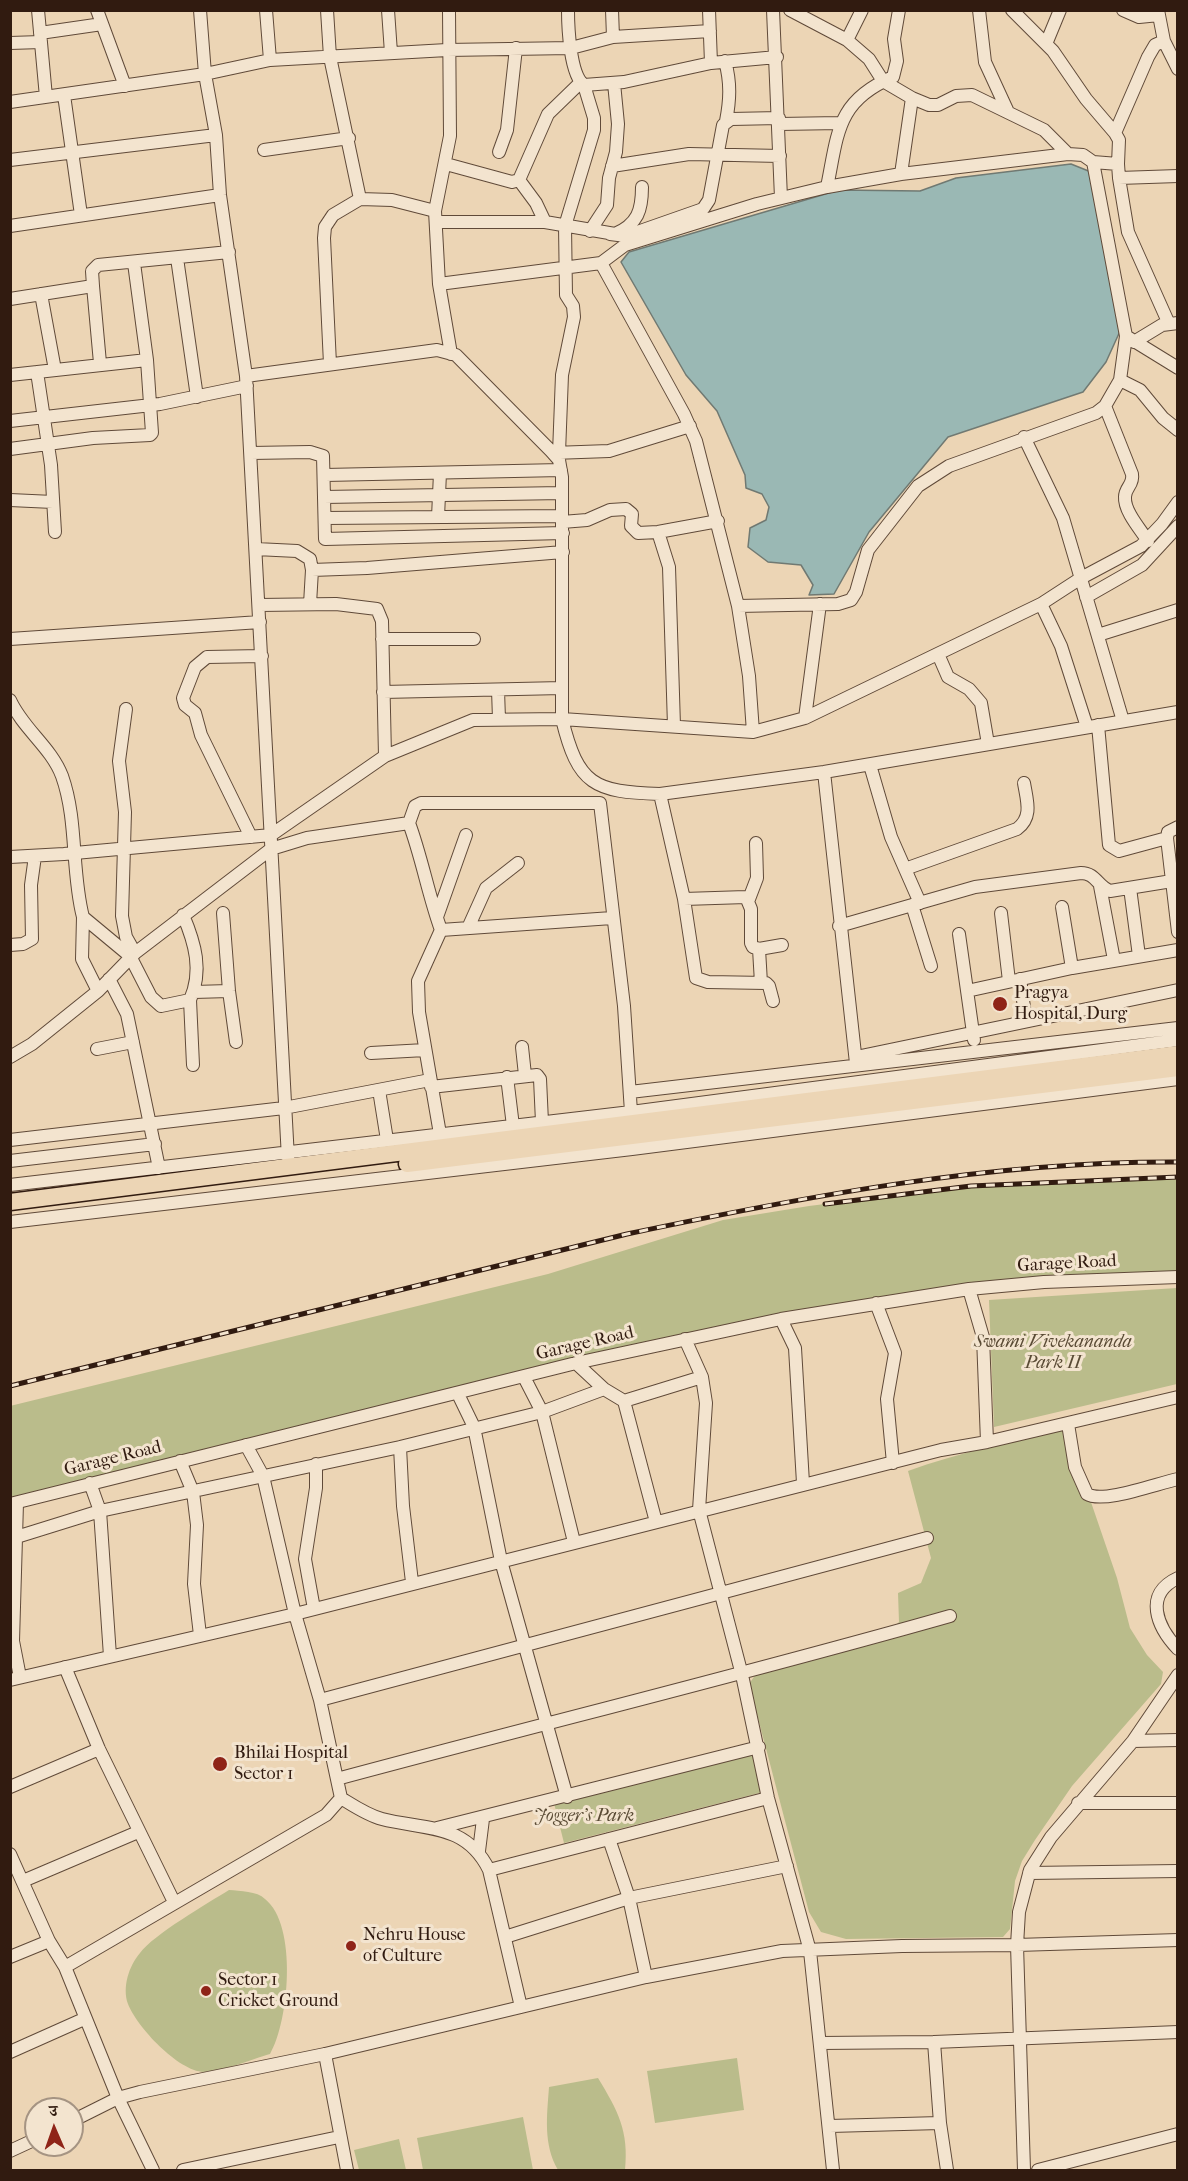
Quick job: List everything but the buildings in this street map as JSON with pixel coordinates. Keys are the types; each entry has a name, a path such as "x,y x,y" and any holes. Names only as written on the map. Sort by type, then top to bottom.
{"highway":[{"path":"10,1202 289,1160 697,1109 1178,1054"},
{"path":"10,1214 1178,1068"}],"street":[{"path":"38,10 46,97"},
{"path":"97,10 125,86"},
{"path":"200,10 205,74 216,135 220,195 247,381 284,1108 289,1160"},
{"path":"266,10 270,60"},
{"path":"327,10 330,57 349,138 360,199"},
{"path":"388,10 392,53"},
{"path":"448,10 450,136 435,217 439,284 451,354"},
{"path":"568,10 571,48 594,118 594,130 565,226 566,295 573,306 574,317 562,375 556,453 561,470 562,493 562,719 571,750 581,772 590,781 617,790 660,794 870,765 1178,712"},
{"path":"612,10 613,37"},
{"path":"709,10 711,63"},
{"path":"773,10 777,57 781,198"},
{"path":"790,10 847,40 869,59 884,81 912,98 929,105 938,105 956,96 972,95 1044,130 1068,154"},
{"path":"847,40 862,10"},
{"path":"826,187 840,123 853,102 893,77 895,72 894,39 899,10"},
{"path":"979,10 985,62 1008,112"},
{"path":"1012,10 1046,44 1119,140 1119,178 1128,232 1173,324 1162,325 1130,339"},
{"path":"1046,44 1060,10"},
{"path":"1123,10 1139,17 1158,13 1164,41 1178,69"},
{"path":"10,43 102,24"},
{"path":"10,102 205,74 270,60 447,50 571,48 613,37 710,32"},
{"path":"1115,133 1148,57 1155,45 1164,41"},
{"path":"500,152 507,130 516,48"},
{"path":"519,180 548,114 582,84 614,82 711,63 777,57"},
{"path":"330,364 325,227 333,215 360,199 392,200 435,217 545,222 626,236 703,209 709,200 721,130 726,122 731,96 730,78 724,62"},
{"path":"590,231 607,205 617,140 614,82"},
{"path":"64,95 81,215"},
{"path":"901,174 912,98"},
{"path":"726,122 840,123"},
{"path":"10,160 216,135"},
{"path":"264,150 349,138"},
{"path":"439,284 601,263 626,245 781,198 826,187 901,174 1068,154 1083,155 1093,162 1118,165"},
{"path":"612,166 680,155 780,156"},
{"path":"738,606 820,604 851,600 856,592 868,550 918,486 949,466 1024,437 1096,413 1105,406 1120,380 1130,339 1093,162"},
{"path":"446,164 512,182 519,180"},
{"path":"1119,178 1178,176"},
{"path":"519,180 536,203 545,222"},
{"path":"610,234 624,230 636,220 641,211 642,187"},
{"path":"10,226 220,195"},
{"path":"100,363 93,267 229,252"},
{"path":"177,258 197,397"},
{"path":"10,449 150,435 153,428 147,360 134,262"},
{"path":"601,263 690,426 718,521 738,606 749,676 753,732"},
{"path":"10,299 93,286"},
{"path":"41,294 55,370"},
{"path":"1130,339 1178,368"},
{"path":"10,421 150,405 197,397 247,381 330,364 437,350 456,355 556,453 609,451 690,426"},
{"path":"10,375 100,363 147,360"},
{"path":"37,372 48,444 55,532"},
{"path":"1120,380 1140,390 1163,418 1178,430"},
{"path":"1105,406 1132,474 1132,483 1125,495 1126,505 1148,541"},
{"path":"1024,437 1063,518 1123,721"},
{"path":"251,453 318,453 323,456 325,475 323,535 329,540 562,524 592,519 610,510 626,509 632,514 633,531 658,532 718,521"},
{"path":"325,475 561,470"},
{"path":"438,517 440,473"},
{"path":"324,497 562,493"},
{"path":"10,500 53,502"},
{"path":"10,857 73,854 271,835 385,756 466,722 499,719 562,719 753,732 805,718 1041,604 1081,578 1148,541 1178,502"},
{"path":"325,518 438,517 562,524"},
{"path":"1086,597 1142,565 1178,526"},
{"path":"658,532 669,567 674,726"},
{"path":"256,549 297,551 310,559 312,570 310,604"},
{"path":"312,570 379,568 563,552"},
{"path":"805,718 820,604"},
{"path":"1041,604 1061,646 1092,726 1108,845 1112,849 1119,850 1167,838"},
{"path":"259,605 371,606 377,609 381,614 385,756"},
{"path":"1098,635 1178,610"},
{"path":"10,639 260,622"},
{"path":"382,639 474,639"},
{"path":"938,654 948,677 969,689 981,703 988,744"},
{"path":"251,837 201,735 195,713 185,705 183,698 195,668 207,657 262,656"},
{"path":"383,692 562,688"},
{"path":"498,690 499,719"},
{"path":"10,700 53,758 68,795 73,854 83,917 82,959 98,991"},
{"path":"126,709 119,761 125,812 123,928 132,955 155,1003 161,1006 192,996 229,991"},
{"path":"870,765 891,837 905,869 916,904 931,966"},
{"path":"824,772 857,1082"},
{"path":"905,869 1017,829 1024,823 1028,812 1024,783"},
{"path":"440,1134 425,1050 418,981 441,930 428,893 422,858 409,823 415,806 421,803 600,803 617,790"},
{"path":"660,794 684,899 696,978 708,982 761,983 769,986 773,1001"},
{"path":"600,803 624,1006 631,1112"},
{"path":"10,1057 32,1044 98,991 132,955 272,849 307,838 409,823"},
{"path":"1178,827 1168,832 1167,838 1175,881 1178,932"},
{"path":"436,917 466,835"},
{"path":"756,843 758,878 749,899 751,943 759,949 782,945"},
{"path":"10,945 23,944 32,939 31,885 35,856"},
{"path":"468,928 486,888 518,863"},
{"path":"839,926 975,887 1081,873 1095,877 1100,886 1114,960"},
{"path":"1100,886 1110,891 1175,881"},
{"path":"1130,888 1139,956"},
{"path":"684,899 740,895 749,899"},
{"path":"1062,907 1072,968"},
{"path":"223,913 229,991 236,1042"},
{"path":"1001,913 1026,1022"},
{"path":"183,915 197,958 192,996 193,1065"},
{"path":"83,917 132,955"},
{"path":"441,930 612,918"},
{"path":"959,934 977,1066"},
{"path":"759,949 761,983"},
{"path":"967,991 1072,968 1178,950"},
{"path":"110,979 125,1006 159,1168"},
{"path":"856,1061 973,1032 1178,990"},
{"path":"630,1092 856,1061 975,1052 1178,1028"},
{"path":"10,1185 159,1168 289,1160 387,1140 631,1112 697,1109 857,1082 1178,1040"},
{"path":"97,1050 133,1042"},
{"path":"522,1047 525,1075"},
{"path":"371,1053 425,1050"},
{"path":"10,1140 284,1108 379,1089 525,1075 537,1075 540,1078 542,1122"},
{"path":"507,1077 513,1126"},
{"path":"10,1222 632,1149 1178,1079"},
{"path":"379,1089 387,1140"},
{"path":"10,1161 155,1143"},
{"name":"Garage Road","path":"14,1503 576,1363 782,1319 969,1289 1044,1282 1178,1277"},
{"path":"969,1289 983,1336 987,1442"},
{"path":"876,1303 895,1353 887,1399 893,1463"},
{"path":"782,1319 795,1348 803,1483"},
{"path":"685,1339 702,1377 706,1403 699,1510 742,1675 768,1798 810,1951 833,2170"},
{"path":"576,1363 603,1389 624,1401 656,1522"},
{"path":"524,1377 542,1412 574,1542"},
{"path":"624,1401 702,1377"},
{"path":"12,1539 100,1511 400,1447 542,1412 603,1389"},
{"path":"458,1394 474,1428 501,1561 567,1797"},
{"path":"14,1503 12,1539 15,1679 295,1614 803,1483 1178,1397"},
{"path":"1068,1424 1075,1467 1087,1494 1105,1497 1178,1479"},
{"path":"246,1445 263,1476 295,1614 320,1700 341,1798 371,1816 437,1828 464,1840 479,1851 489,1870 521,2007"},
{"path":"400,1447 403,1506 412,1582"},
{"path":"180,1461 193,1492 197,1525 194,1584 200,1635"},
{"path":"314,1609 305,1559 317,1479 316,1464"},
{"path":"90,1483 100,1511 110,1656"},
{"path":"320,1700 722,1595 927,1538"},
{"path":"1178,1578 1170,1581 1158,1595 1155,1607 1158,1621 1178,1649"},
{"path":"337,1779 546,1723 742,1675 950,1616"},
{"path":"65,1667 99,1749 174,1902"},
{"path":"1024,2170 1017,1945 1019,1912 1029,1873 1051,1837 1133,1741 1178,1675"},
{"path":"1133,1741 1178,1740"},
{"path":"437,1828 483,1819 759,1747"},
{"path":"10,1787 99,1749"},
{"path":"65,1967 326,1815 341,1798"},
{"path":"489,1870 768,1798"},
{"path":"1078,1803 1178,1803"},
{"path":"479,1851 483,1819"},
{"path":"23,1881 138,1832"},
{"path":"609,1839 629,1898 646,1977"},
{"path":"10,1854 49,1941 65,1967 84,2019 118,2098 153,2170"},
{"path":"505,1938 629,1898 787,1866"},
{"path":"1029,1873 1178,1871"},
{"path":"84,2115 118,2098 325,2054 646,1977 782,1951 1178,1940"},
{"path":"10,1957 49,1941"},
{"path":"10,2052 84,2019"},
{"path":"820,2043 934,2042 1178,2032"},
{"path":"934,2042 940,2123 947,2170"},
{"path":"325,2054 347,2170"},
{"path":"830,2126 940,2123"},
{"path":"1038,2170 1178,2134"},
{"path":"183,2170 339,2137"},
{"path":"10,2151 24,2145"}],"green space":[{"path":"1177,1177 1177,1278 1044,1282 781,1319 11,1504 10,1406 548,1274 723,1220 809,1206 971,1186"},
{"name":"Swami Vivekananda Park II","path":"1177,1288 1177,1384 994,1427 989,1300"},
{"path":"1062,1428 1081,1473 1117,1578 1130,1628 1147,1655 1163,1672 1161,1684 1072,1786 1035,1840 1022,1861 1015,1881 1010,1929 1003,1937 846,1939 821,1932 809,1912 749,1684 758,1671 878,1641 899,1622 898,1593 921,1583 931,1558 908,1471 965,1453"},
{"name":"Jogger's Park","path":"753,1754 763,1792 564,1843 554,1803"},
{"name":"Sector 1 Cricket Ground","path":"229,1890 258,1894 275,1912 282,1930 286,1951 287,1974 282,2020 270,2054 228,2068 204,2072 182,2064 149,2035 128,2004 126,1984 133,1964 140,1953 156,1937"},
{"path":"737,2058 744,2110 655,2123 647,2071"},
{"path":"598,2078 616,2111 623,2132 625,2170 558,2170 548,2140 549,2087"},
{"path":"523,2117 533,2170 423,2170 417,2138"},
{"path":"399,2139 406,2170 359,2170 354,2150"}],"water":[{"path":"1071,164 1091,172 1121,329 1106,362 1083,392 948,437 869,532 834,594 809,595 813,585 801,565 768,562 748,547 750,528 766,520 769,507 762,494 746,488 745,475 717,411 686,375 621,262 629,252 839,190 920,191 956,178"}],"railway":[{"path":"10,1386 627,1234 763,1207 832,1194 970,1174 1108,1163 1178,1162"},
{"path":"825,1204 971,1186 1178,1177"}],"place":[{"name":"Pragya Hospital, Durg","path":"1000,1004"},
{"name":"Bhilai Hospital Sector 1","path":"220,1764"},
{"name":"Nehru House of Culture","path":"351,1946"},
{"name":"Sector 1 Cricket Ground","path":"206,1991"}]}
